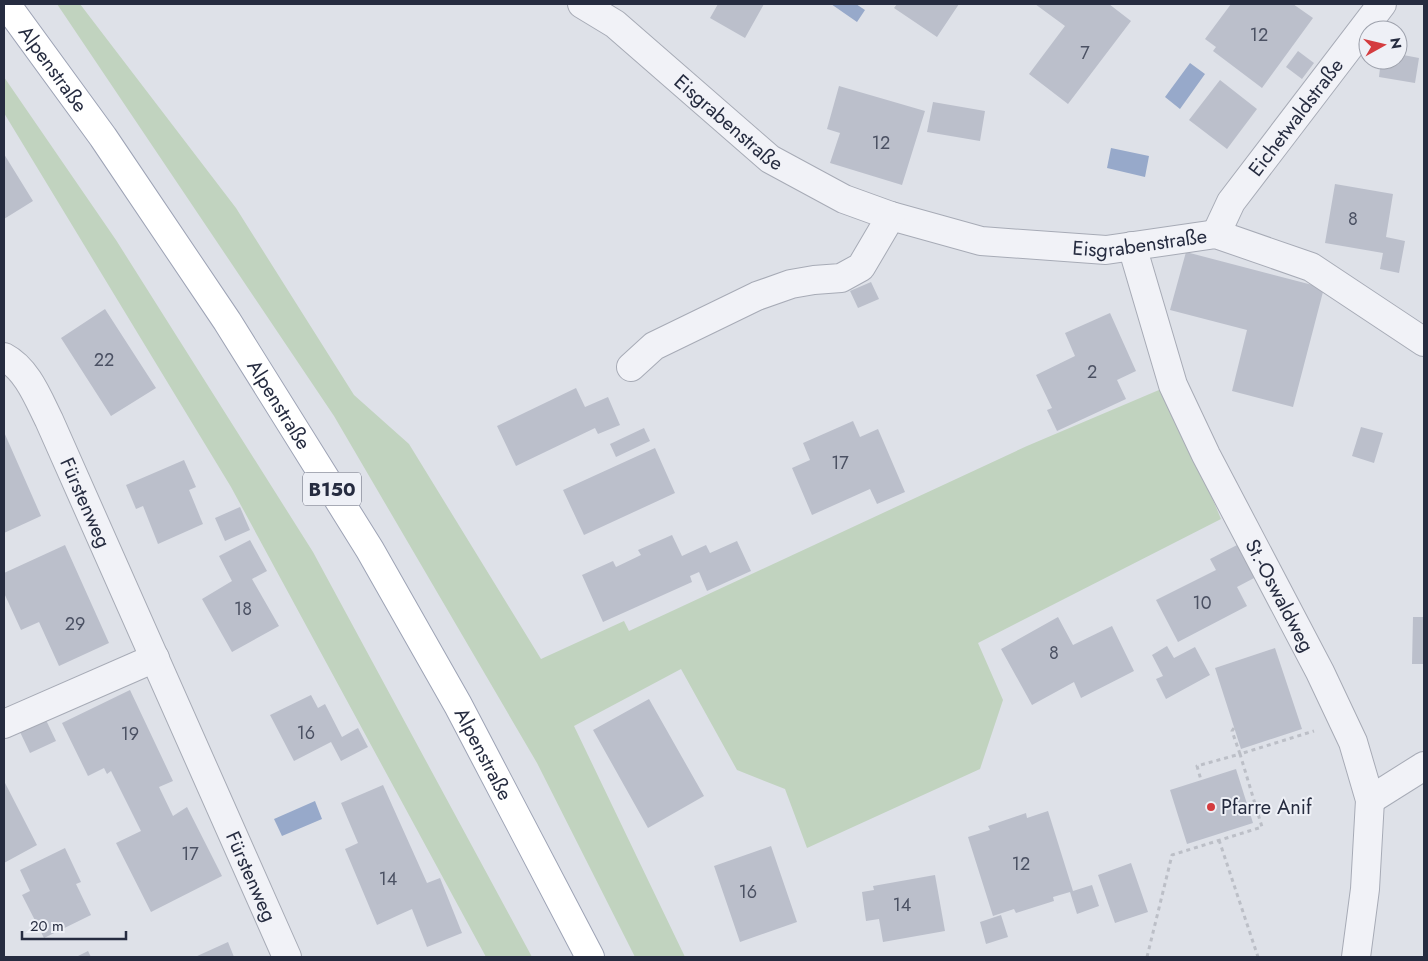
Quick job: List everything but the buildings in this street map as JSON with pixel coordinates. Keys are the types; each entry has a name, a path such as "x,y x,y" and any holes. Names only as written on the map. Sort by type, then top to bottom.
{"main road":[{"name":"Alpenstraße","path":"6,4 103,137 227,321 370,550 458,704 590,957"}],"street":[{"name":"Eisgrabenstraße","path":"582,4 615,24 770,159 844,200 891,216 980,241 1106,250 1216,234 1311,268 1424,342"},
{"name":"Eichetwaldstraße","path":"1216,234 1231,202 1382,4"},
{"path":"631,367 654,346 758,296 791,284 841,278 861,267 891,216"},
{"name":"St.-Oswaldweg","path":"1132,246 1146,288 1173,385 1214,471 1320,672 1353,742 1370,800 1365,889 1356,957"},
{"name":"Fürstenweg","path":"4,357 10,360 31,384 46,413 287,957"},
{"path":"4,724 154,658"},
{"path":"1370,800 1424,766"}],"path":[{"path":"1201,780 1197,766 1344,722"},
{"path":"1147,957 1172,855 1262,826 1232,731 1234,728"},
{"path":"1219,840 1258,957"}],"green space":[{"path":"57,4 80,4 236,208 354,395 409,444 541,659 624,621 629,631 1027,446 1166,387 1221,519 978,643 1003,700 980,769 807,848 785,789 737,770 681,669 574,726 685,957 635,957 537,763 334,416"},
{"path":"4,77 116,240 313,552 532,957 486,957 231,487 4,113"}],"water":[{"path":"831,4 856,4 865,10 857,22"},
{"path":"1190,63 1205,74 1180,109 1165,97"},
{"path":"1111,148 1149,156 1145,177 1107,168"},
{"path":"315,801 322,819 282,836 274,819"}],"place":[{"name":"Pfarre Anif","path":"1211,807"}]}
